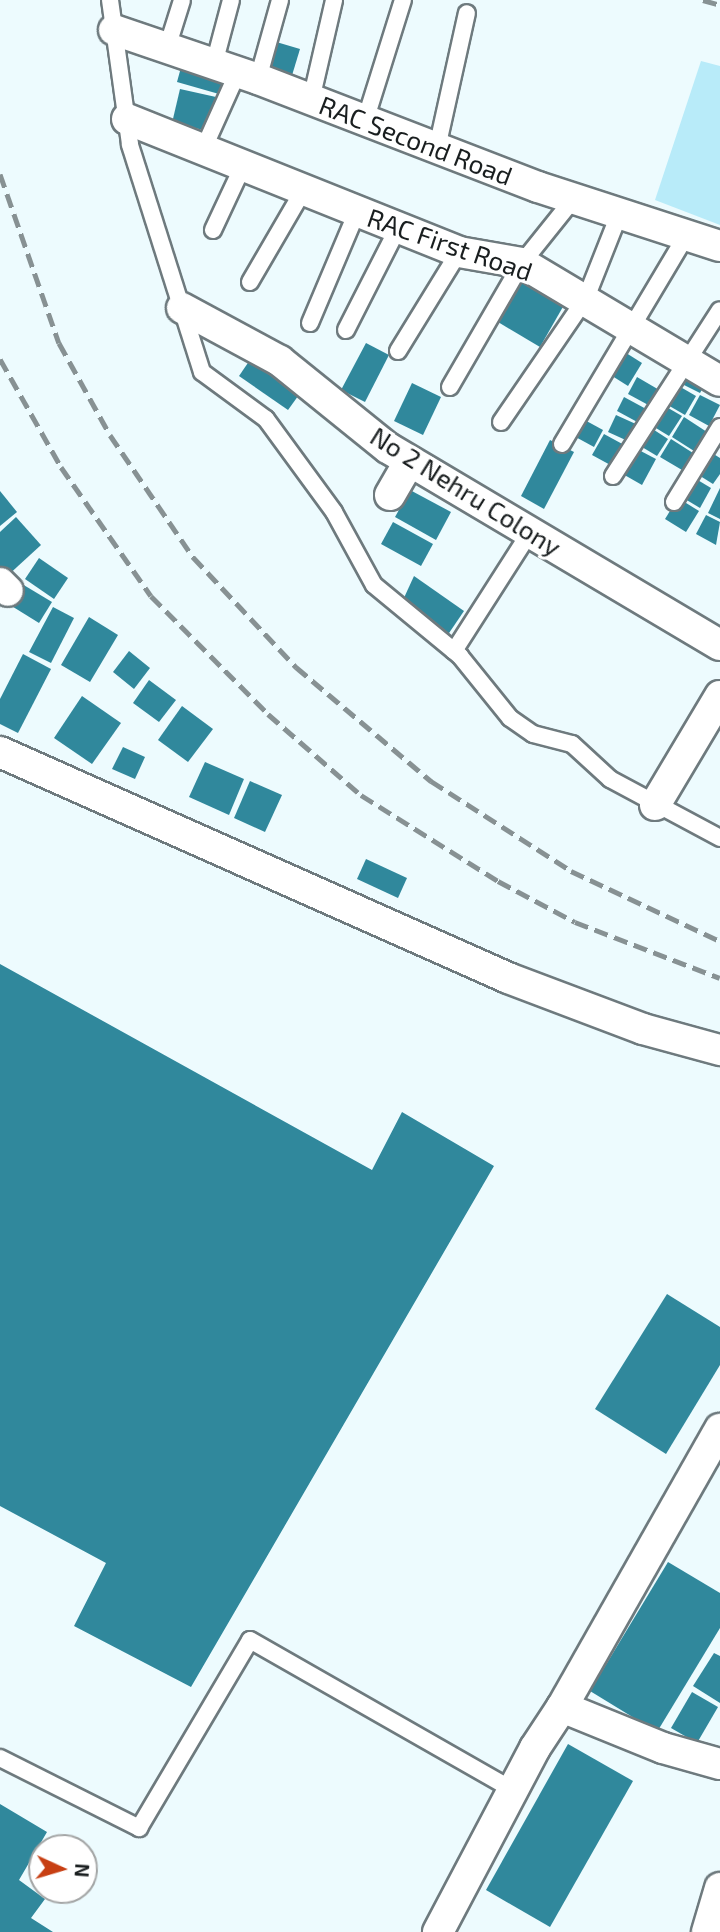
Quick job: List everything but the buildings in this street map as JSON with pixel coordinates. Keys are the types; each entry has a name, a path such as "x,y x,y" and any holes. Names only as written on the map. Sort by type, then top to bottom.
{"street":[{"name":"RAC Second Road","path":"114,30 237,72 574,198 720,246"},
{"name":"RAC First Road","path":"127,119 202,152 459,252 522,263 586,298 631,331 720,381"},
{"name":"No 2 Nehru Colony","path":"181,308 280,361 410,461 720,645"},
{"path":"390,495 410,461"},
{"path":"656,805 720,696"},
{"path":"0,752 508,978 643,1030 720,1050"},
{"path":"438,1932 513,1790 720,1429"},
{"path":"562,1707 663,1748 720,1764"},
{"path":"707,1932 720,1888"}],"lane":[{"path":"110,0 130,145 202,372 266,419 334,512 374,585 454,651 510,718 533,734 572,744 610,779 720,838"},
{"path":"167,48 181,0"},
{"path":"231,0 237,72"},
{"path":"202,152 237,72 280,0"},
{"path":"312,100 334,0"},
{"path":"365,121 403,0"},
{"path":"438,148 467,13"},
{"path":"213,230 242,168"},
{"path":"250,282 303,191"},
{"path":"450,387 522,263 574,198"},
{"path":"310,323 357,212"},
{"path":"502,422 586,298 620,212"},
{"path":"346,330 398,228"},
{"path":"562,444 687,234"},
{"path":"398,352 459,252"},
{"path":"613,476 720,310"},
{"path":"674,502 720,427"},
{"path":"454,651 530,532"},
{"path":"0,1758 139,1828 250,1640 513,1790"}],"shaded area":[{"path":"701,61 720,66 720,225 655,200"}],"railway":[{"path":"703,0 720,5"},
{"path":"0,174 59,343 110,435 193,557 296,667 431,781 571,871 720,941"},
{"path":"0,359 61,467 151,596 268,714 361,795 498,881 575,922 720,978"}]}
